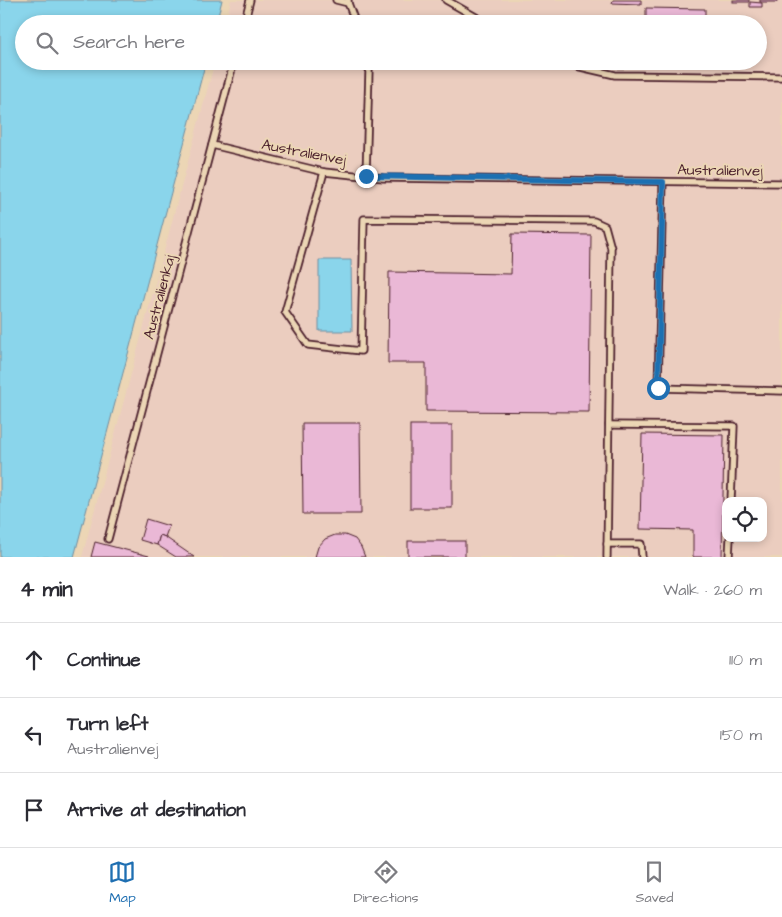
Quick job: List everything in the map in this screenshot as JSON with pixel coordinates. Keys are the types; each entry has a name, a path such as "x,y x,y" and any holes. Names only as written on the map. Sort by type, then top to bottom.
{"lane":[{"path":"246,15 250,0"},
{"path":"336,0 348,1 353,15"},
{"path":"446,0 472,15"},
{"name":"Australienkaj","path":"108,539 232,70"},
{"path":"366,176 369,70"},
{"path":"598,70 615,75 782,77"},
{"name":"Australienvej","path":"212,145 324,172 366,176 782,183"},
{"path":"324,172 285,312 308,345 362,351 364,219 594,221 605,226 611,248 607,557"},
{"path":"663,182 658,388 782,391"},
{"path":"609,425 734,426 731,497"},
{"path":"729,557 730,542"},
{"path":"607,544 641,544 642,557"}],"shaded area":[{"path":"231,0 782,0 782,557 82,557 213,70 767,70 767,15 227,15"}],"water":[{"path":"0,0 222,0 218,15 15,15 15,70 204,70 74,557 0,557"},
{"path":"319,260 351,260 352,331 319,331"}],"building":[{"path":"613,0 641,0 641,4 612,3"},
{"path":"733,0 749,0 749,2 733,2"},
{"path":"760,0 777,0 777,2 760,2"},
{"path":"750,2 762,3 762,7 750,7"},
{"path":"646,8 705,9 705,15 646,15"},
{"path":"512,234 591,235 589,412 426,411 426,363 388,363 389,272 511,274"},
{"path":"302,423 360,423 361,514 303,514"},
{"path":"410,425 452,425 452,508 410,508"},
{"path":"642,434 724,435 722,557 693,557 693,530 640,529"},
{"path":"146,519 169,526 165,537 160,535 157,545 140,540"},
{"path":"160,535 194,557 176,557 157,545"},
{"path":"335,535 345,535 355,539 365,557 315,557 318,547 325,539"},
{"path":"408,541 465,541 465,557 408,557"},
{"path":"95,542 149,556 91,557"}],"route":[{"path":"366,176 383,178 663,182 658,388"}]}
